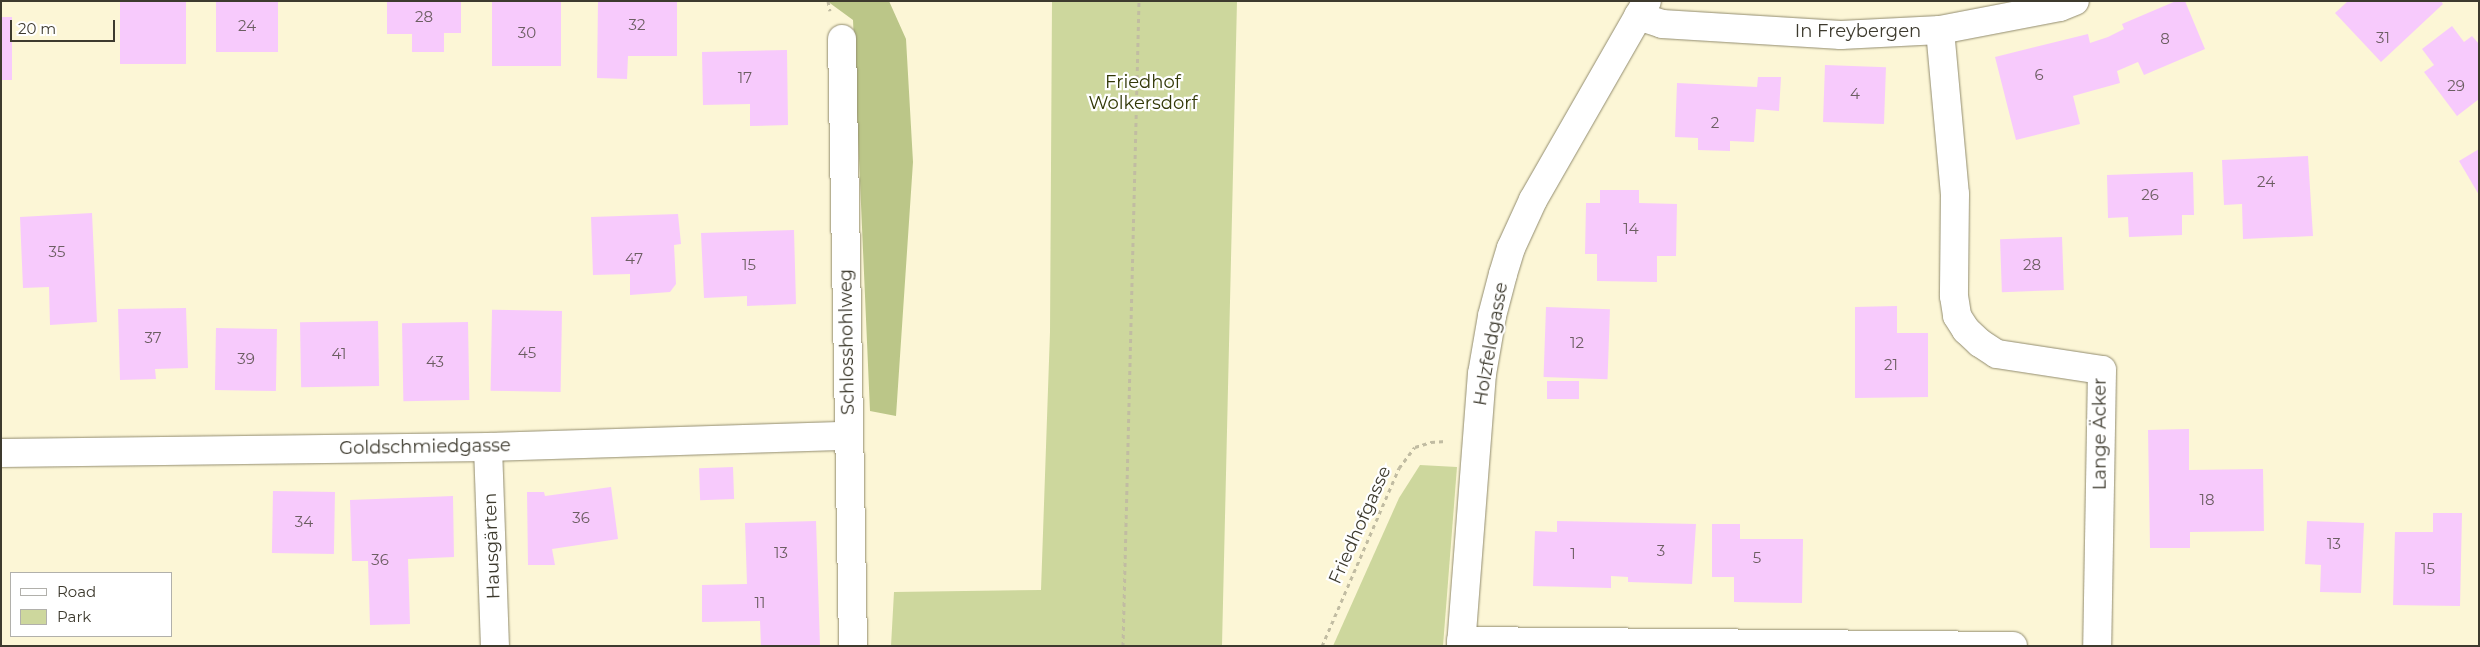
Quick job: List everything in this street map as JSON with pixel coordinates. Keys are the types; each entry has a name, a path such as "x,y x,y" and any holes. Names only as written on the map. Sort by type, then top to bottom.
{"street":[{"name":"In Freybergen","path":"1642,9 1662,24 1841,35 1940,30 2060,7 2076,1"},
{"name":"Holzfeldgasse","path":"1461,643 1482,374 1492,316 1511,248 1533,200 1642,9"},
{"name":"Lange Äcker","path":"1940,30 1954,194 1954,296 1958,316 1966,330 1980,343 1997,354 2102,370 2097,646"},
{"name":"Schlosshohlweg","path":"842,39 853,646"},
{"name":"Goldschmiedgasse","path":"1,453 488,447 848,436"},
{"name":"Hausgärten","path":"488,447 495,646"},
{"path":"1461,643 2012,646"}],"path":[{"path":"1123,646 1139,1"},
{"name":"Friedhofgasse","path":"1322,646 1398,468 1415,447 1423,444 1431,442 1476,441"}],"green space":[{"path":"827,1 889,1 906,39 913,162 896,416 870,411 853,20"},
{"name":"Friedhof Wolkersdorf","path":"1052,1 1237,1 1222,646 891,646 894,592 1041,590 1050,332"},
{"path":"1420,465 1457,467 1443,646 1333,646 1399,498"}],"building":[{"path":"120,1 186,1 186,64 120,64"},
{"path":"216,1 278,1 278,52 216,52"},
{"path":"387,1 461,1 461,33 444,33 444,52 412,52 412,34 387,34"},
{"path":"492,1 561,1 561,66 492,66"},
{"path":"598,1 677,1 677,56 628,56 627,79 597,78"},
{"path":"2176,1 2185,1 2205,49 2144,75 2138,62 2117,71 2120,83 2073,96 2080,124 2016,140 1995,57 2088,34 2090,43 2124,29 2122,24"},
{"path":"2348,1 2441,1 2443,4 2381,62 2335,13"},
{"path":"1,17 12,17 12,80 1,80"},
{"path":"2452,26 2464,42 2472,36 2479,44 2479,99 2457,116 2424,72 2434,65 2422,49"},
{"path":"787,50 788,125 750,126 750,104 703,105 702,52"},
{"path":"1825,65 1886,67 1884,124 1823,122"},
{"path":"1758,77 1781,77 1779,111 1756,109 1754,142 1730,141 1730,151 1698,150 1698,138 1675,137 1677,83 1757,87"},
{"path":"2479,149 2479,195 2459,161"},
{"path":"2308,156 2313,236 2243,239 2242,204 2224,205 2222,160"},
{"path":"2193,172 2194,215 2182,215 2182,235 2129,237 2128,217 2108,218 2107,175"},
{"path":"1600,190 1639,190 1639,203 1677,204 1676,256 1657,256 1657,282 1597,281 1597,254 1585,254 1586,203 1600,203"},
{"path":"92,213 97,322 50,325 49,287 23,288 20,217"},
{"path":"678,214 681,244 674,245 676,284 670,292 630,295 630,274 593,275 591,217"},
{"path":"794,230 796,304 747,306 747,296 704,298 701,233"},
{"path":"2062,237 2064,290 2002,292 2000,239"},
{"path":"1897,306 1897,333 1928,333 1928,397 1855,398 1855,307"},
{"path":"1546,307 1610,309 1608,379 1544,377"},
{"path":"186,308 188,368 155,369 156,379 120,380 118,309"},
{"path":"492,310 562,311 561,392 491,391"},
{"path":"378,321 379,386 301,387 300,322"},
{"path":"468,322 469,400 403,401 402,323"},
{"path":"216,328 277,329 276,391 215,390"},
{"path":"1547,381 1579,381 1579,399 1547,399"},
{"path":"2189,429 2189,470 2263,469 2264,531 2190,532 2190,548 2150,548 2148,430"},
{"path":"733,467 734,499 700,500 699,468"},
{"path":"611,487 618,539 552,549 555,565 528,565 527,492 544,492 545,496"},
{"path":"273,491 335,492 334,554 272,553"},
{"path":"453,496 454,557 408,559 410,624 370,625 368,561 352,561 350,500"},
{"path":"2433,513 2462,513 2460,606 2393,605 2395,532 2433,532"},
{"path":"816,521 820,646 761,646 760,621 702,622 702,585 747,584 745,523"},
{"path":"1557,521 1696,524 1692,584 1628,582 1628,577 1611,576 1611,588 1533,586 1535,531 1557,532"},
{"path":"2307,521 2364,523 2361,593 2320,592 2321,565 2305,564"},
{"path":"1712,524 1740,524 1740,539 1803,539 1802,603 1734,602 1734,577 1712,577"}]}
